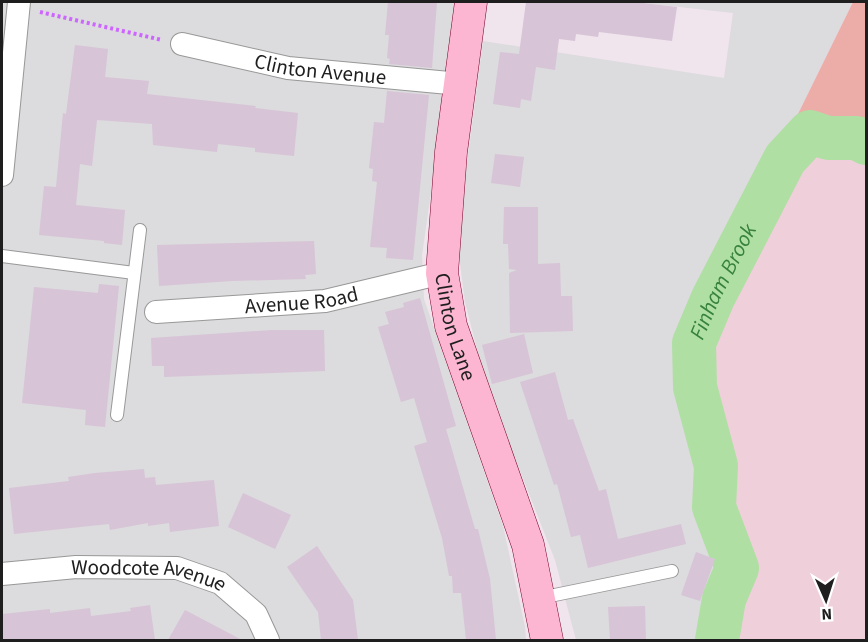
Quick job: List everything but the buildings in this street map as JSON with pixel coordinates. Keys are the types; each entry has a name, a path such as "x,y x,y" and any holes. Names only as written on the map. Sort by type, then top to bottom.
{"main road":[{"name":"Clinton Lane","path":"471,2 451,152 442,273 451,326 528,545 547,640"}],"street":[{"path":"2,175 19,4"},
{"name":"Clinton Avenue","path":"182,44 288,68 460,84"},
{"name":"Avenue Road","path":"156,312 325,301 442,273"},
{"name":"Woodcote Avenue","path":"2,574 76,567 177,568 220,583 256,614 268,640"}],"lane":[{"path":"117,415 140,230"},
{"path":"2,256 134,273"},
{"path":"539,598 672,571"}],"path":[{"path":"19,4 182,44"}],"shaded area":[{"path":"2,2 455,2 448,73 422,255 424,299 503,526 526,640 2,640"},
{"path":"635,2 853,2 797,116 810,132 785,159 713,298 694,343 716,466 712,503 737,568 724,599 716,640 576,640 555,560 486,384 465,302 457,240 483,41 724,78 733,13"},
{"path":"853,2 866,2 866,143 859,140 816,135 808,130 797,116"},
{"path":"810,132 828,138 857,138 866,143 866,640 717,640 724,599 736,568 714,507 716,466 695,387 694,343 713,298 785,159"}],"waterway":[{"name":"Finham Brook","path":"717,640 724,599 737,568 714,507 716,466 695,387 694,343 713,298 785,159 810,132 828,138 857,138 866,143"}]}
